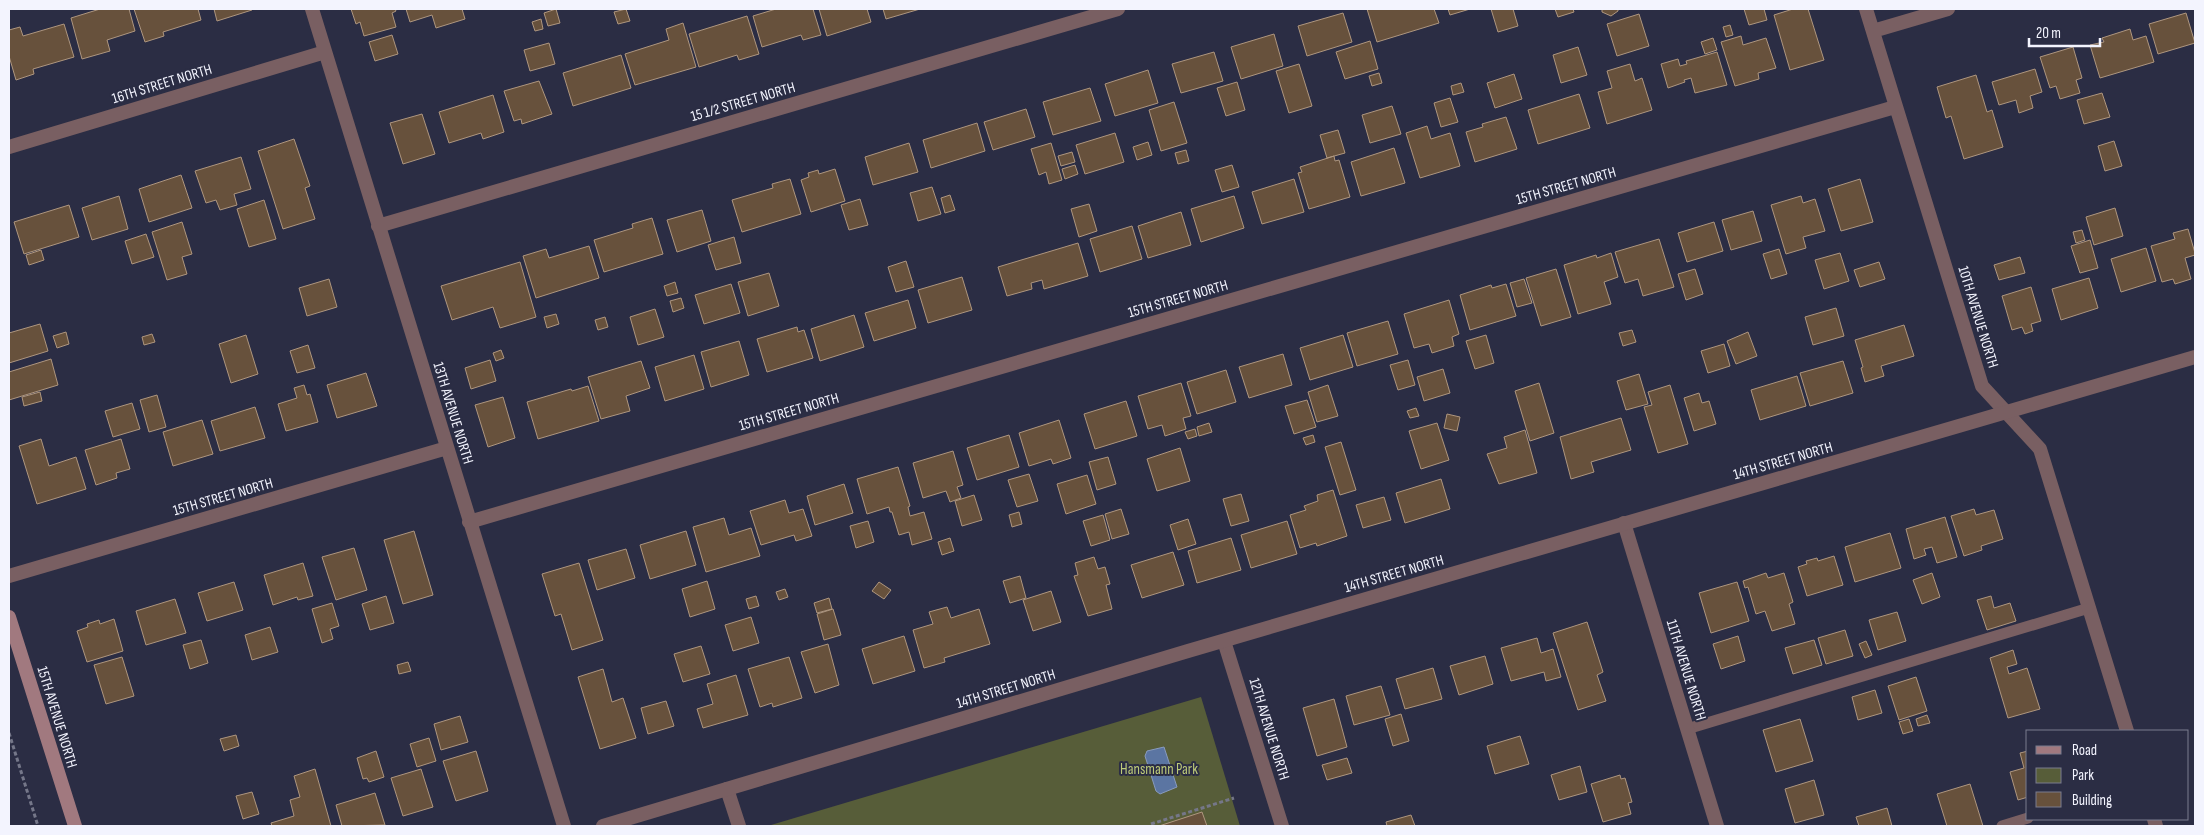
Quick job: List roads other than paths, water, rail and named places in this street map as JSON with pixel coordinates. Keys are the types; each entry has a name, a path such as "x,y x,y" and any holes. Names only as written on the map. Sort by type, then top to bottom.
{"main road":[{"name":"15TH AVENUE NORTH","path":"9,616 75,826"}],"street":[{"name":"13TH AVENUE NORTH","path":"312,9 564,826"},
{"name":"15 1/2 STREET NORTH","path":"378,226 1118,9"},
{"name":"10TH AVENUE NORTH","path":"1866,9 1982,386 2040,449 2127,730"},
{"path":"1872,31 1948,9"},
{"name":"16TH STREET NORTH","path":"9,147 325,52"},
{"name":"15TH STREET NORTH","path":"469,522 1895,107"},
{"name":"14TH STREET NORTH","path":"603,826 1624,523 2008,413 2195,357"},
{"name":"15TH STREET NORTH","path":"9,576 447,448"},
{"name":"11TH AVENUE NORTH","path":"1624,523 1717,826"},
{"name":"12TH AVENUE NORTH","path":"1224,641 1282,826"},
{"path":"727,789 739,826"}],"lane":[{"path":"1688,729 2089,608"},
{"path":"2002,826 2026,819"}],"water":[{"path":"1164,747 1177,787 1160,794 1156,791 1145,756 1147,751"}],"park label":[{"name":"Hansmann Park","path":"1159,769"}]}
